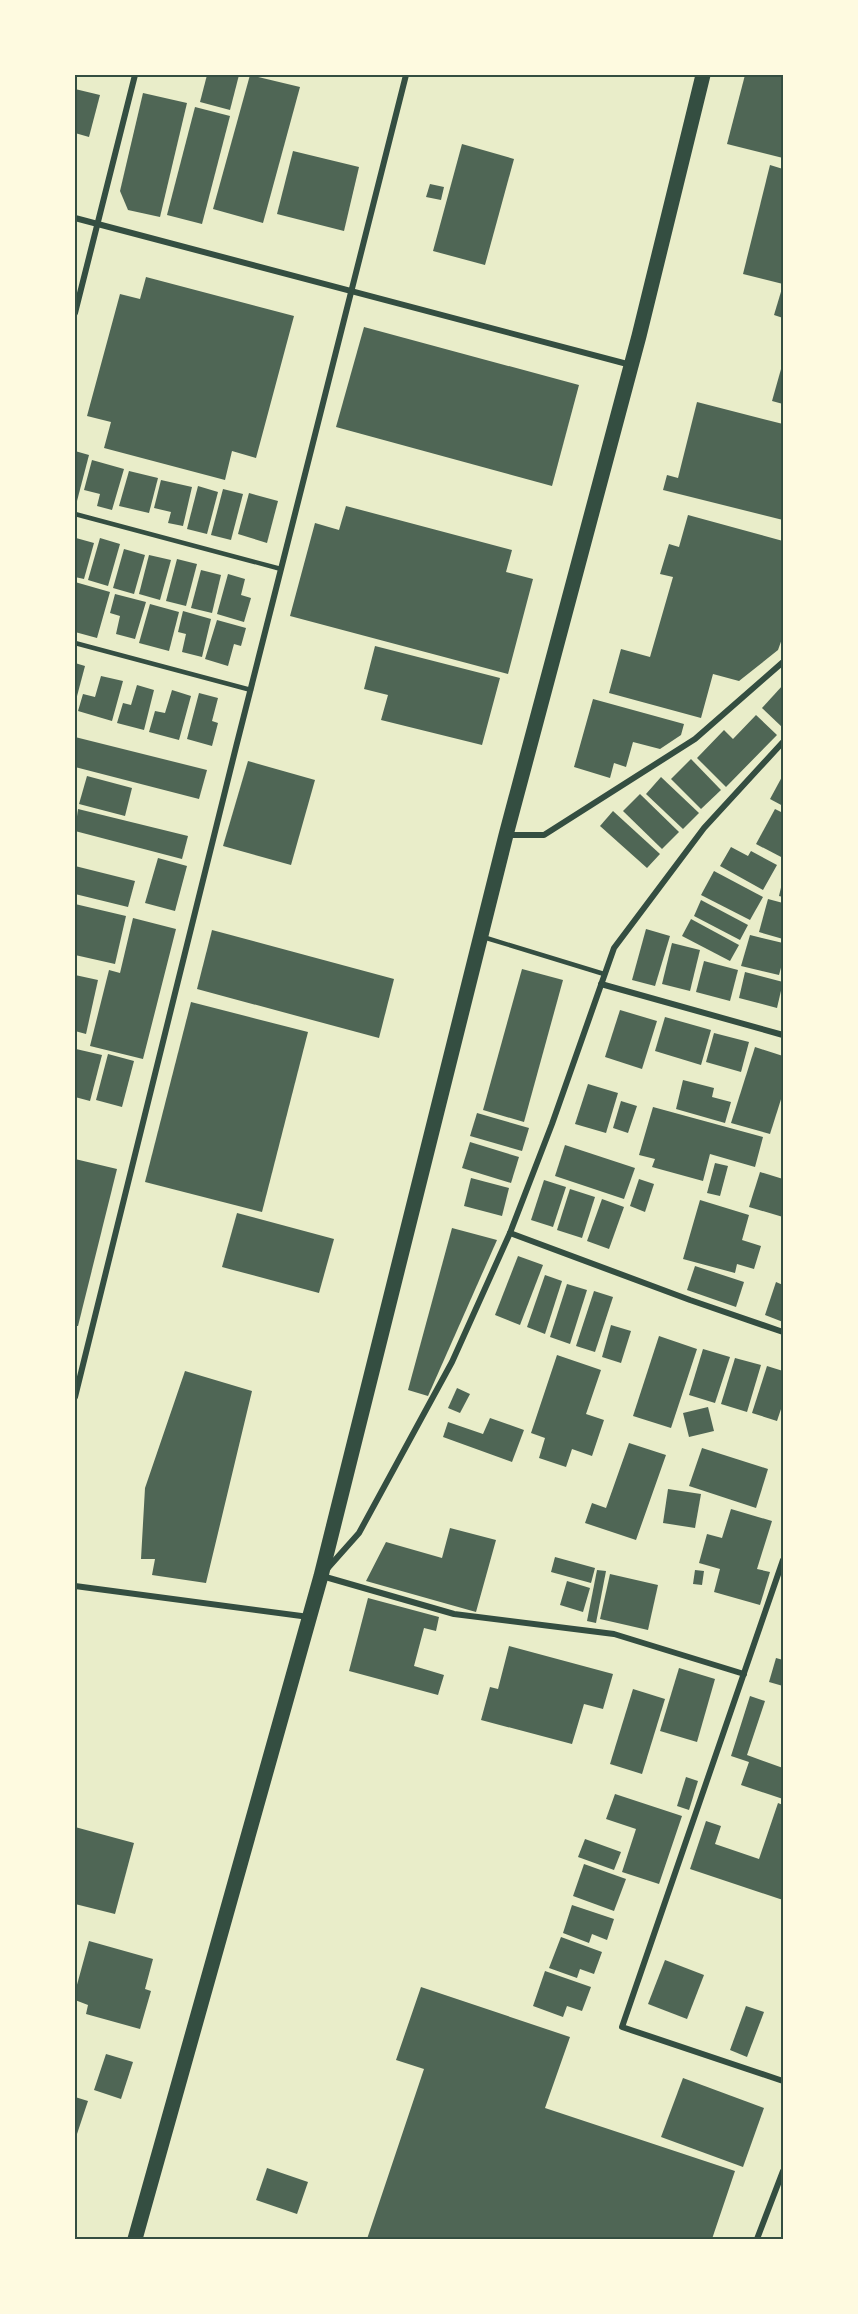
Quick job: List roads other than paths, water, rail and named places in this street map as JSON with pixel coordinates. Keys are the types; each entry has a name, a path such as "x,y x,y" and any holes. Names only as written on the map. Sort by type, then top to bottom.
{"main road":[{"path":"135,2239 321,1576 506,835 632,365 703,75"}],"street":[{"path":"75,313 135,75"},
{"path":"75,1397 406,75"},
{"path":"75,218 632,365"},
{"path":"506,835 544,836 695,739 783,662"},
{"path":"744,1674 614,1634 454,1614 321,1576 359,1533 452,1362 510,1233 552,1124 614,948 704,828 783,742"},
{"path":"602,984 783,1034"},
{"path":"510,1233 783,1332"},
{"path":"783,1560 622,2027 783,2081"},
{"path":"75,1586 310,1617"},
{"path":"757,2239 783,2171"}],"lane":[{"path":"75,514 281,569"},
{"path":"75,643 251,690"},
{"path":"481,936 604,974"}]}
